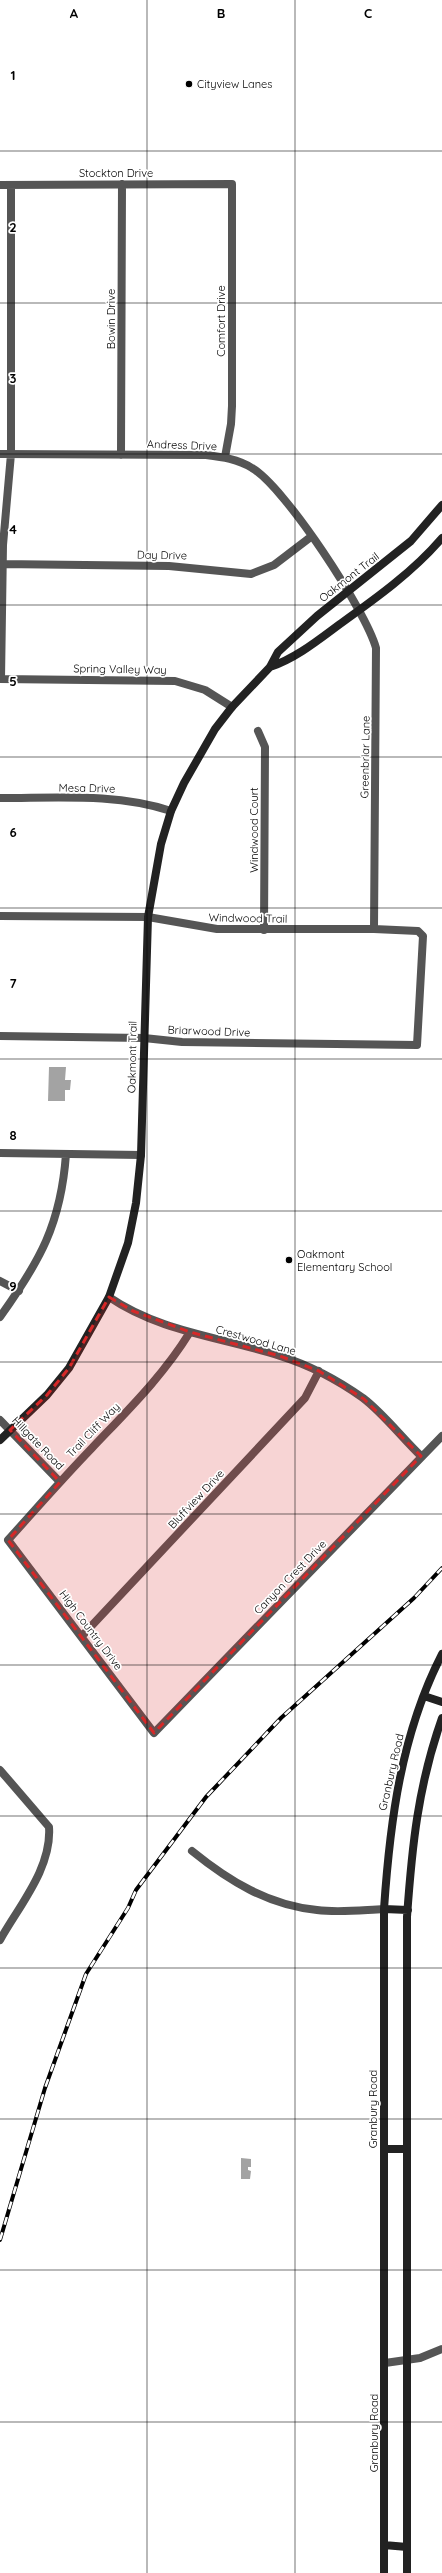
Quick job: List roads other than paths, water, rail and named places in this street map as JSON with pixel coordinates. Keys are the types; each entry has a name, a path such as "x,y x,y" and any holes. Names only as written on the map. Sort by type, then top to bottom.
{"main road":[{"name":"Oakmont Trail","path":"0,1440 47,1395 68,1368 109,1296 128,1243 136,1203 141,1155 148,917 156,863 171,811 198,756 232,707 270,667 282,648 347,592 411,541 442,505"},
{"name":"Oakmont Trail","path":"270,667 288,661 359,610 416,566 442,538"},
{"name":"Granbury Road","path":"384,2573 384,1909 388,1844 396,1792 413,1725 442,1654"},
{"path":"424,1696 442,1702"},
{"path":"407,2573 408,1910 413,1845 422,1785 442,1718"},
{"path":"384,1909 408,1910"},
{"path":"384,2149 407,2149"},
{"path":"384,2545 407,2547"}],"street":[{"name":"Bowin Drive","path":"121,455 122,184"},
{"name":"Stockton Drive","path":"0,185 232,184"},
{"name":"Comfort Drive","path":"225,458 231,424 232,406 232,184"},
{"path":"1,679 1,564 10,454 11,185"},
{"name":"Andress Drive","path":"0,454 206,455 225,458 253,468 266,480 312,536 347,592"},
{"name":"Day Drive","path":"1,564 169,566 251,574 274,564 312,536"},
{"name":"Greenbriar Lane","path":"347,592 372,634 377,665 374,929"},
{"name":"Spring Valley Way","path":"1,679 175,681 205,690 232,707"},
{"name":"Windwood Court","path":"258,731 265,747 264,930"},
{"name":"Mesa Drive","path":"0,798 116,799 147,803 171,811"},
{"name":"Windwood Trail","path":"0,916 148,917 204,928 264,930 374,929 418,931 423,936 417,1045"},
{"name":"Briarwood Drive","path":"0,1036 144,1038 182,1042 417,1045"},
{"path":"0,1153 141,1155"},
{"path":"0,1317 36,1264 52,1230 62,1192 66,1154"},
{"path":"0,1281 19,1291"},
{"name":"Crestwood Lane","path":"109,1296 133,1311 190,1332 280,1356 318,1371 364,1399 421,1456"},
{"name":"Trail Cliff Way","path":"8,1540 60,1482 151,1386 174,1358 190,1332"},
{"name":"Bluffview Drive","path":"82,1636 305,1398 318,1371"},
{"name":"Hillgate Road","path":"0,1420 60,1482"},
{"name":"Canyon Crest Drive","path":"154,1733 442,1436"},
{"name":"High Country Drive","path":"8,1540 154,1733"},
{"path":"0,1770 49,1827 50,1838 42,1867 0,1940"},
{"path":"192,1851 225,1877 255,1893 277,1902 318,1910 384,1909"},
{"path":"385,2363 407,2360 442,2349"}],"railway":[{"path":"0,2240 45,2088 86,1974 128,1908 136,1890 206,1797 281,1718 414,1598 442,1568"}],"place":[{"name":"Cityview Lanes","path":"189,84"},
{"name":"Oakmont Elementary School","path":"289,1260"}]}
